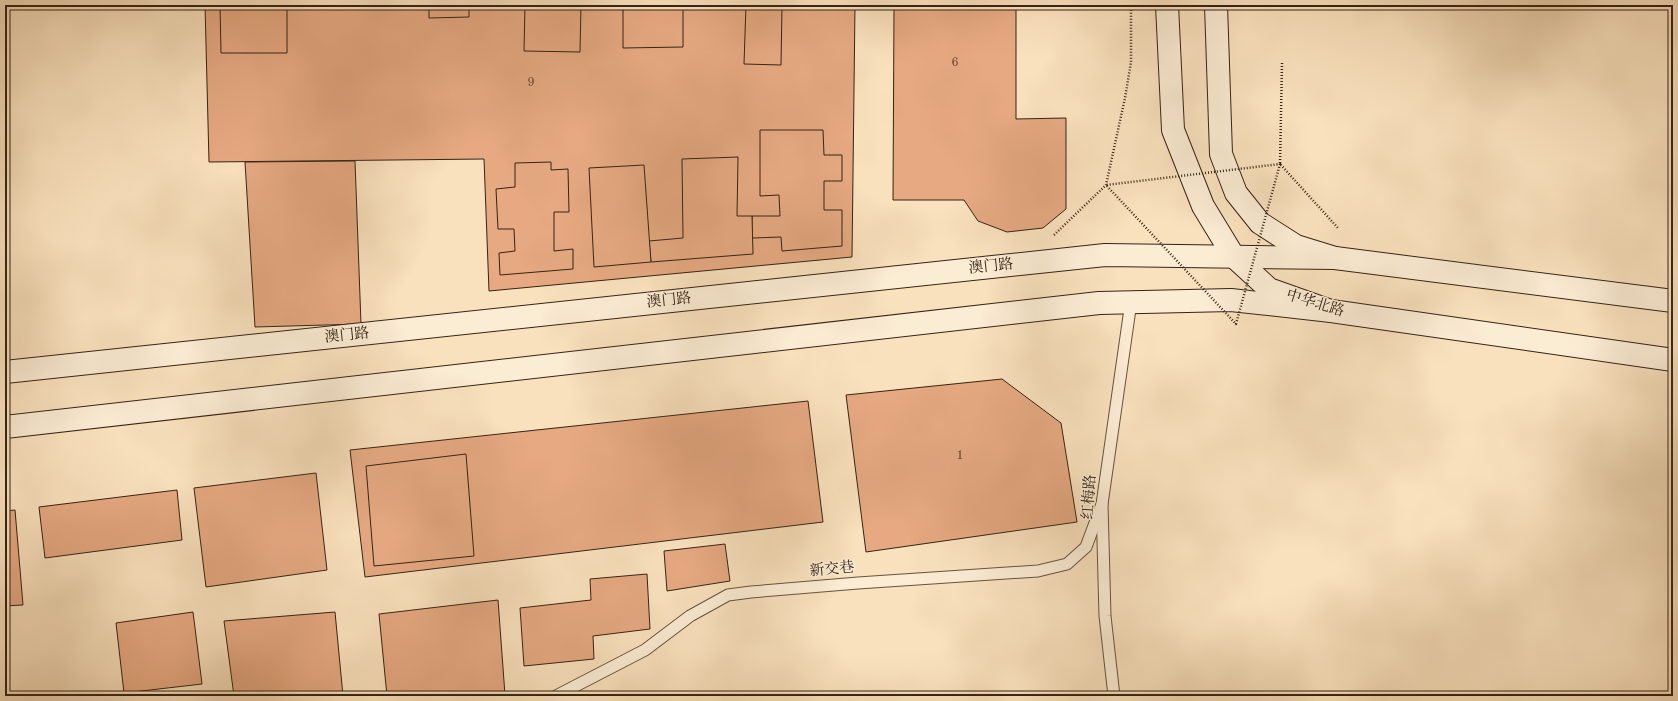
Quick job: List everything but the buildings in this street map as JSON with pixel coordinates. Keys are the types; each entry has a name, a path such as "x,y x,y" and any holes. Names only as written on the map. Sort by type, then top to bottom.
{"main road":[{"name":"中华北路","path":"1168,5 1173,130 1203,206 1234,257 1269,289 1331,311 1673,360"},
{"path":"1216,5 1221,154 1236,193 1260,222 1296,246 1335,258 1673,301"},
{"name":"澳门路","path":"5,372 1105,255 1335,258"},
{"path":"5,427 1099,303 1231,300 1331,311"}],"lane":[{"name":"红梅路","path":"1114,696 1105,616 1102,504 1131,302"},
{"name":"新交巷","path":"556,696 645,650 690,616 728,595 850,583 1038,571 1067,564 1086,547 1102,504"}],"path":[{"path":"1053,236 1106,185 1125,98 1131,62 1131,5"},
{"path":"1106,185 1236,324 1280,164 1282,63"},
{"path":"1106,185 1280,164"},
{"path":"1280,164 1338,228"}]}
